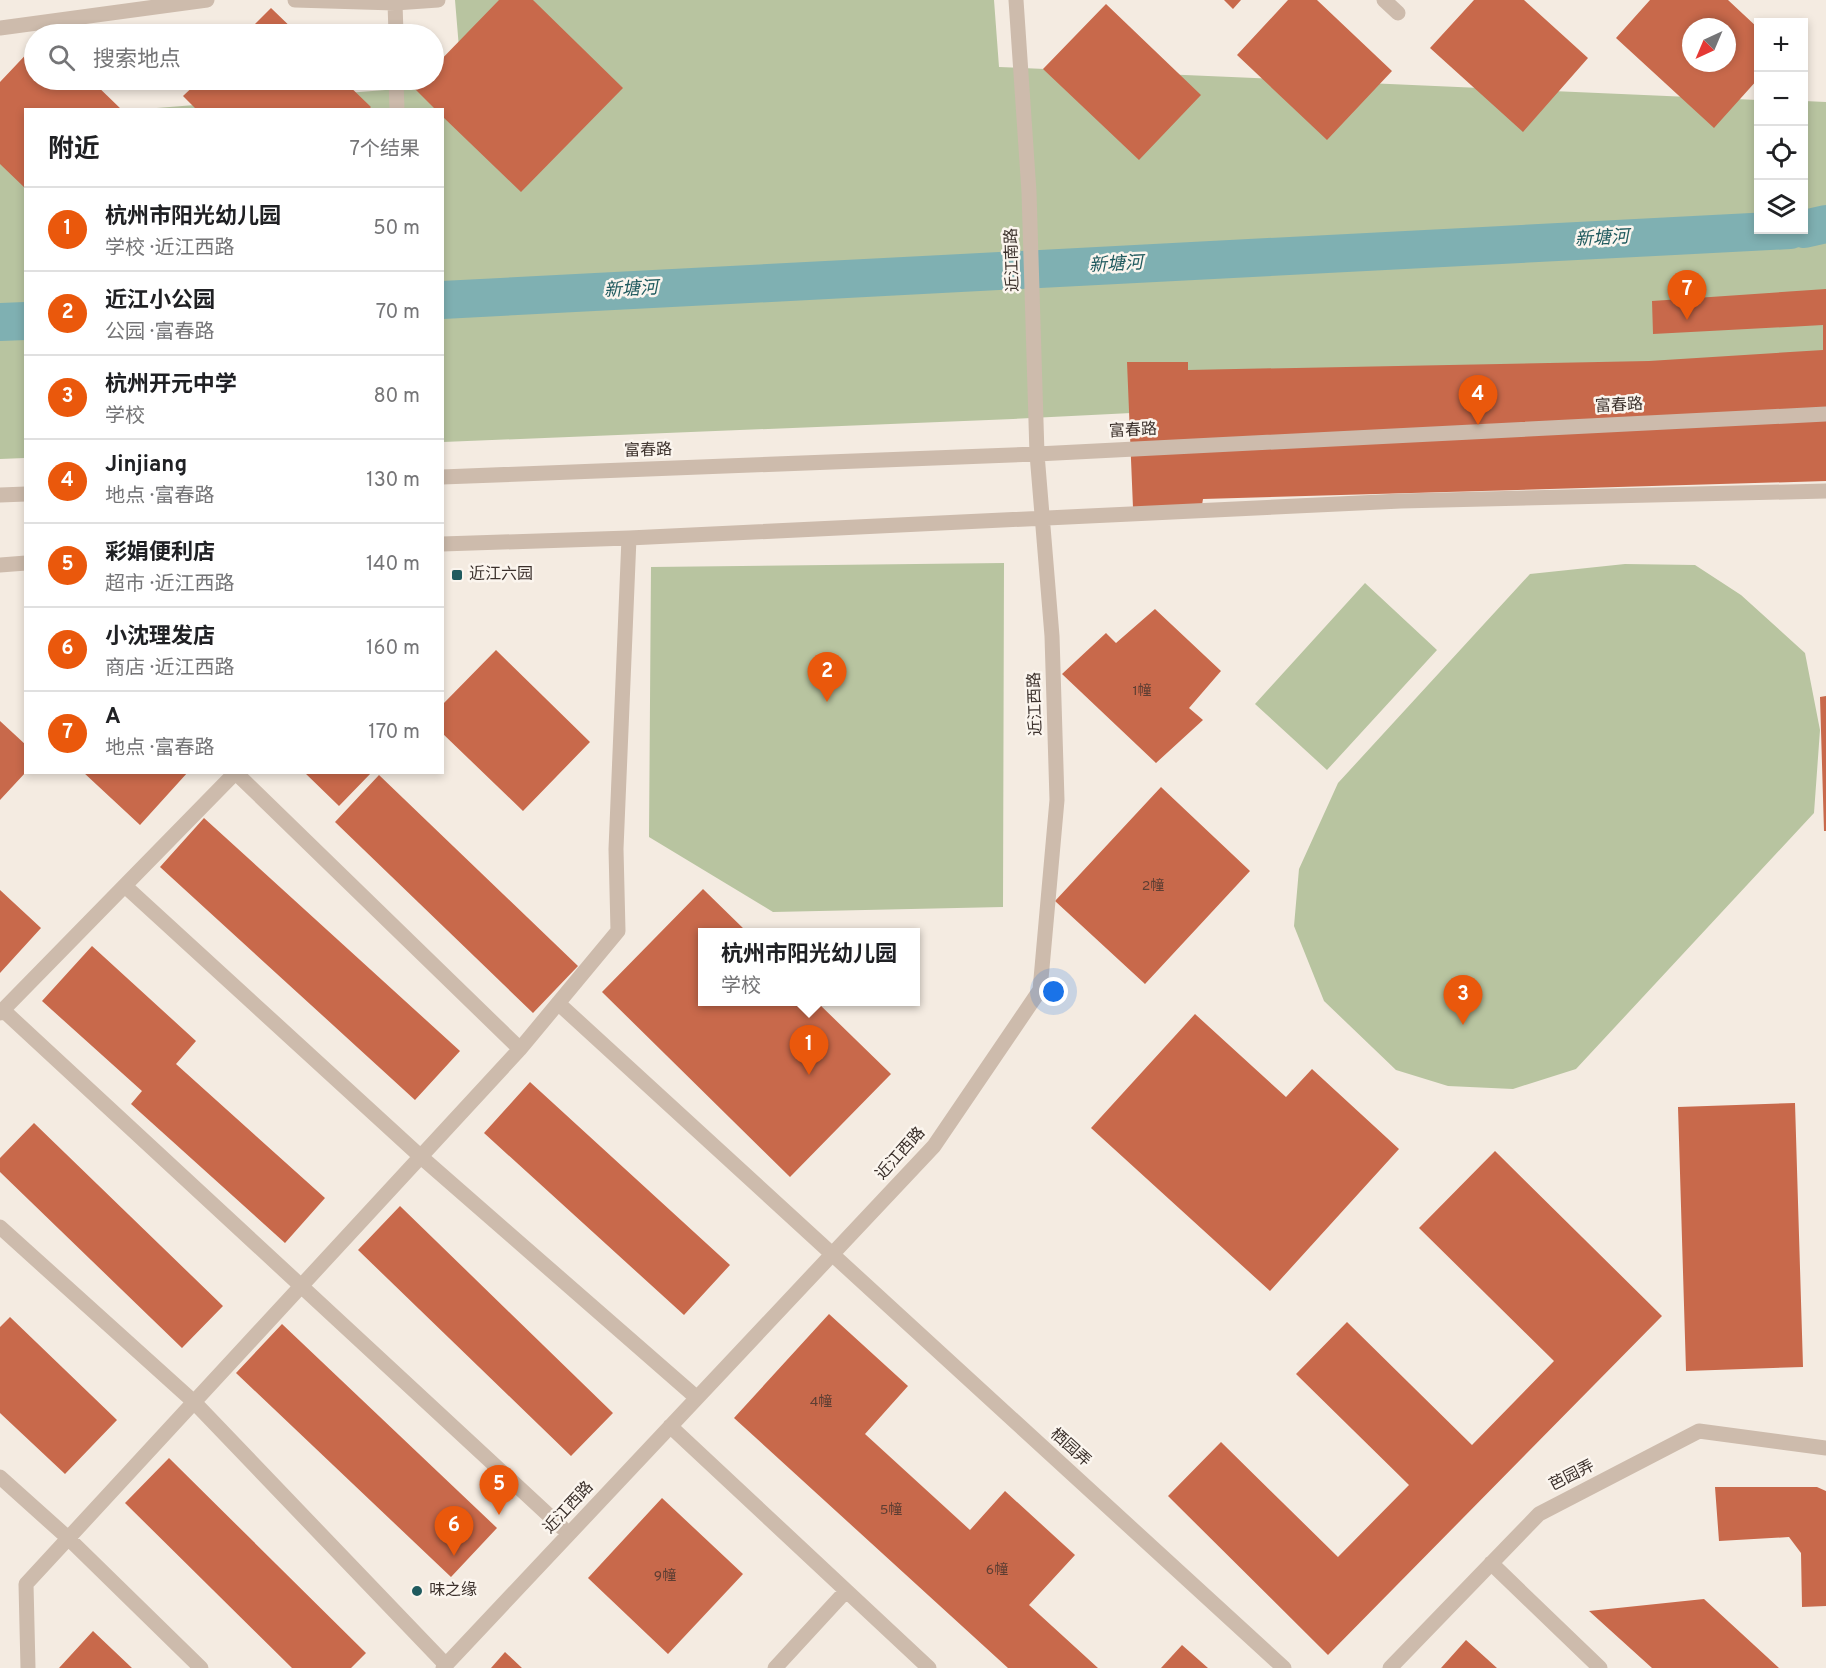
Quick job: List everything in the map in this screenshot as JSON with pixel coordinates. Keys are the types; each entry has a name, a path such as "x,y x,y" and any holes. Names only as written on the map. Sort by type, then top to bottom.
{"street":[{"path":"30,24 207,0"},
{"path":"295,0 395,3 438,0"},
{"name":"近江南路","path":"1016,0 1031,245 1040,520"},
{"path":"1384,0 1398,13"},
{"path":"395,3 396,24"},
{"path":"0,28 24,25"},
{"path":"396,90 397,108"},
{"name":"富春路","path":"444,477 1037,453 1826,414"},
{"path":"444,544 1040,520 1401,501 1826,491"},
{"path":"0,495 24,494"},
{"name":"近江西路","path":"445,1666 934,1146 1040,990 1057,800 1052,636 1040,520"},
{"path":"28,1668 26,1584 520,1049 618,931 616,849 629,538"},
{"path":"0,565 24,563"},
{"path":"234,774 2,1012 569,1534"},
{"path":"236,774 520,1049"},
{"path":"125,886 420,1156 697,1398"},
{"name":"栖园弄","path":"558,1003 1284,1668"},
{"path":"0,1227 194,1402 445,1666"},
{"path":"670,1426 929,1668"},
{"name":"芭园弄","path":"1390,1668 1539,1514 1699,1431 1826,1448"},
{"path":"0,1477 68,1538 201,1668"},
{"path":"1491,1563 1600,1668"},
{"path":"775,1668 846,1591"}],"green space":[{"path":"455,0 994,0 999,67 1754,100 1754,234 1808,234 1808,101 1826,102 1826,378 1013,419 444,442 444,108 156,108 386,90 444,90 444,85 462,84"},
{"path":"24,117 24,458 0,459 0,119"},
{"path":"1004,563 1003,907 773,912 649,837 651,567"},
{"path":"1625,564 1695,565 1741,595 1805,653 1820,730 1814,813 1576,1069 1513,1089 1448,1086 1396,1070 1324,1001 1294,926 1299,869 1338,783 1530,574"},
{"path":"1365,583 1437,650 1327,770 1255,704"}],"building":[{"path":"499,0 533,0 623,88 521,192 444,118 444,108 434,108 416,90 444,90 444,57"},
{"path":"1224,0 1241,0 1233,9"},
{"path":"1288,0 1317,0 1392,71 1327,140 1237,55"},
{"path":"1474,0 1524,0 1588,58 1523,132 1430,48"},
{"path":"1650,0 1728,0 1754,24 1754,83 1714,128 1616,38"},
{"path":"1106,4 1201,95 1139,160 1043,69"},
{"path":"271,8 288,24 255,24"},
{"path":"24,57 24,90 101,90 120,108 24,108 24,187 0,164 0,82"},
{"path":"189,90 353,90 371,107 195,108 183,96"},
{"path":"1826,289 1826,481 1203,499 1202,505 1133,508 1127,362 1188,362 1188,370 1649,361 1823,350 1823,325 1653,334 1652,301"},
{"path":"1155,609 1221,671 1189,708 1203,720 1156,763 1062,674 1106,633 1116,643"},
{"path":"496,650 590,742 523,811 444,735 444,703"},
{"path":"1826,696 1826,831 1824,831 1820,697"},
{"path":"0,721 24,743 24,774 0,800"},
{"path":"85,774 186,774 140,825"},
{"path":"306,774 370,774 339,806"},
{"path":"379,775 578,966 533,1013 335,822"},
{"path":"1161,787 1250,871 1145,984 1055,901"},
{"path":"204,818 460,1051 415,1100 160,867"},
{"path":"703,889 743,928 698,928 698,1006 821,1006 891,1074 790,1177 602,992"},
{"path":"0,890 41,928 0,973"},
{"path":"92,946 196,1041 176,1064 325,1198 285,1243 131,1104 142,1091 42,1001"},
{"path":"1195,1014 1286,1097 1312,1069 1399,1149 1270,1291 1091,1128"},
{"path":"530,1082 730,1265 684,1315 484,1133"},
{"path":"1795,1103 1803,1367 1686,1371 1678,1107"},
{"path":"34,1123 223,1306 182,1348 0,1172 0,1158"},
{"path":"1495,1151 1662,1316 1328,1655 1168,1496 1221,1442 1338,1557 1409,1485 1296,1374 1347,1322 1472,1445 1554,1361 1419,1228"},
{"path":"400,1206 613,1413 571,1456 358,1250"},
{"path":"829,1314 908,1386 865,1434 970,1530 1005,1491 1075,1555 1029,1605 1098,1668 1008,1668 734,1418"},
{"path":"10,1317 117,1420 65,1474 0,1413 0,1327"},
{"path":"282,1324 497,1528 451,1577 236,1373"},
{"path":"169,1458 366,1653 351,1668 292,1668 125,1503"},
{"path":"1715,1487 1817,1487 1826,1491 1826,1606 1802,1607 1801,1553 1789,1537 1719,1541"},
{"path":"662,1498 743,1574 668,1654 588,1578"},
{"path":"1704,1599 1779,1668 1652,1668 1589,1611"},
{"path":"93,1631 132,1668 59,1668"},
{"path":"1466,1640 1497,1668 1441,1668"},
{"path":"1182,1645 1208,1668 1161,1668"},
{"path":"505,1652 522,1668 491,1668"}],"waterway":[{"name":"新塘河","path":"1808,228 1826,224"},
{"name":"新塘河","path":"444,300 1754,232"},
{"name":"新塘河","path":"0,322 24,321"}],"place":[{"name":"A","path":"1687,320"},
{"name":"Jinjiang","path":"1478,425"},
{"name":"近江六园","path":"457,575"},
{"name":"近江小公园","path":"827,702"},
{"name":"杭州开元中学","path":"1463,1025"},
{"name":"杭州市阳光幼儿园","path":"809,1075"},
{"name":"彩娟便利店","path":"499,1515"},
{"name":"小沈理发店","path":"454,1556"},
{"name":"味之缘","path":"417,1591"}]}
